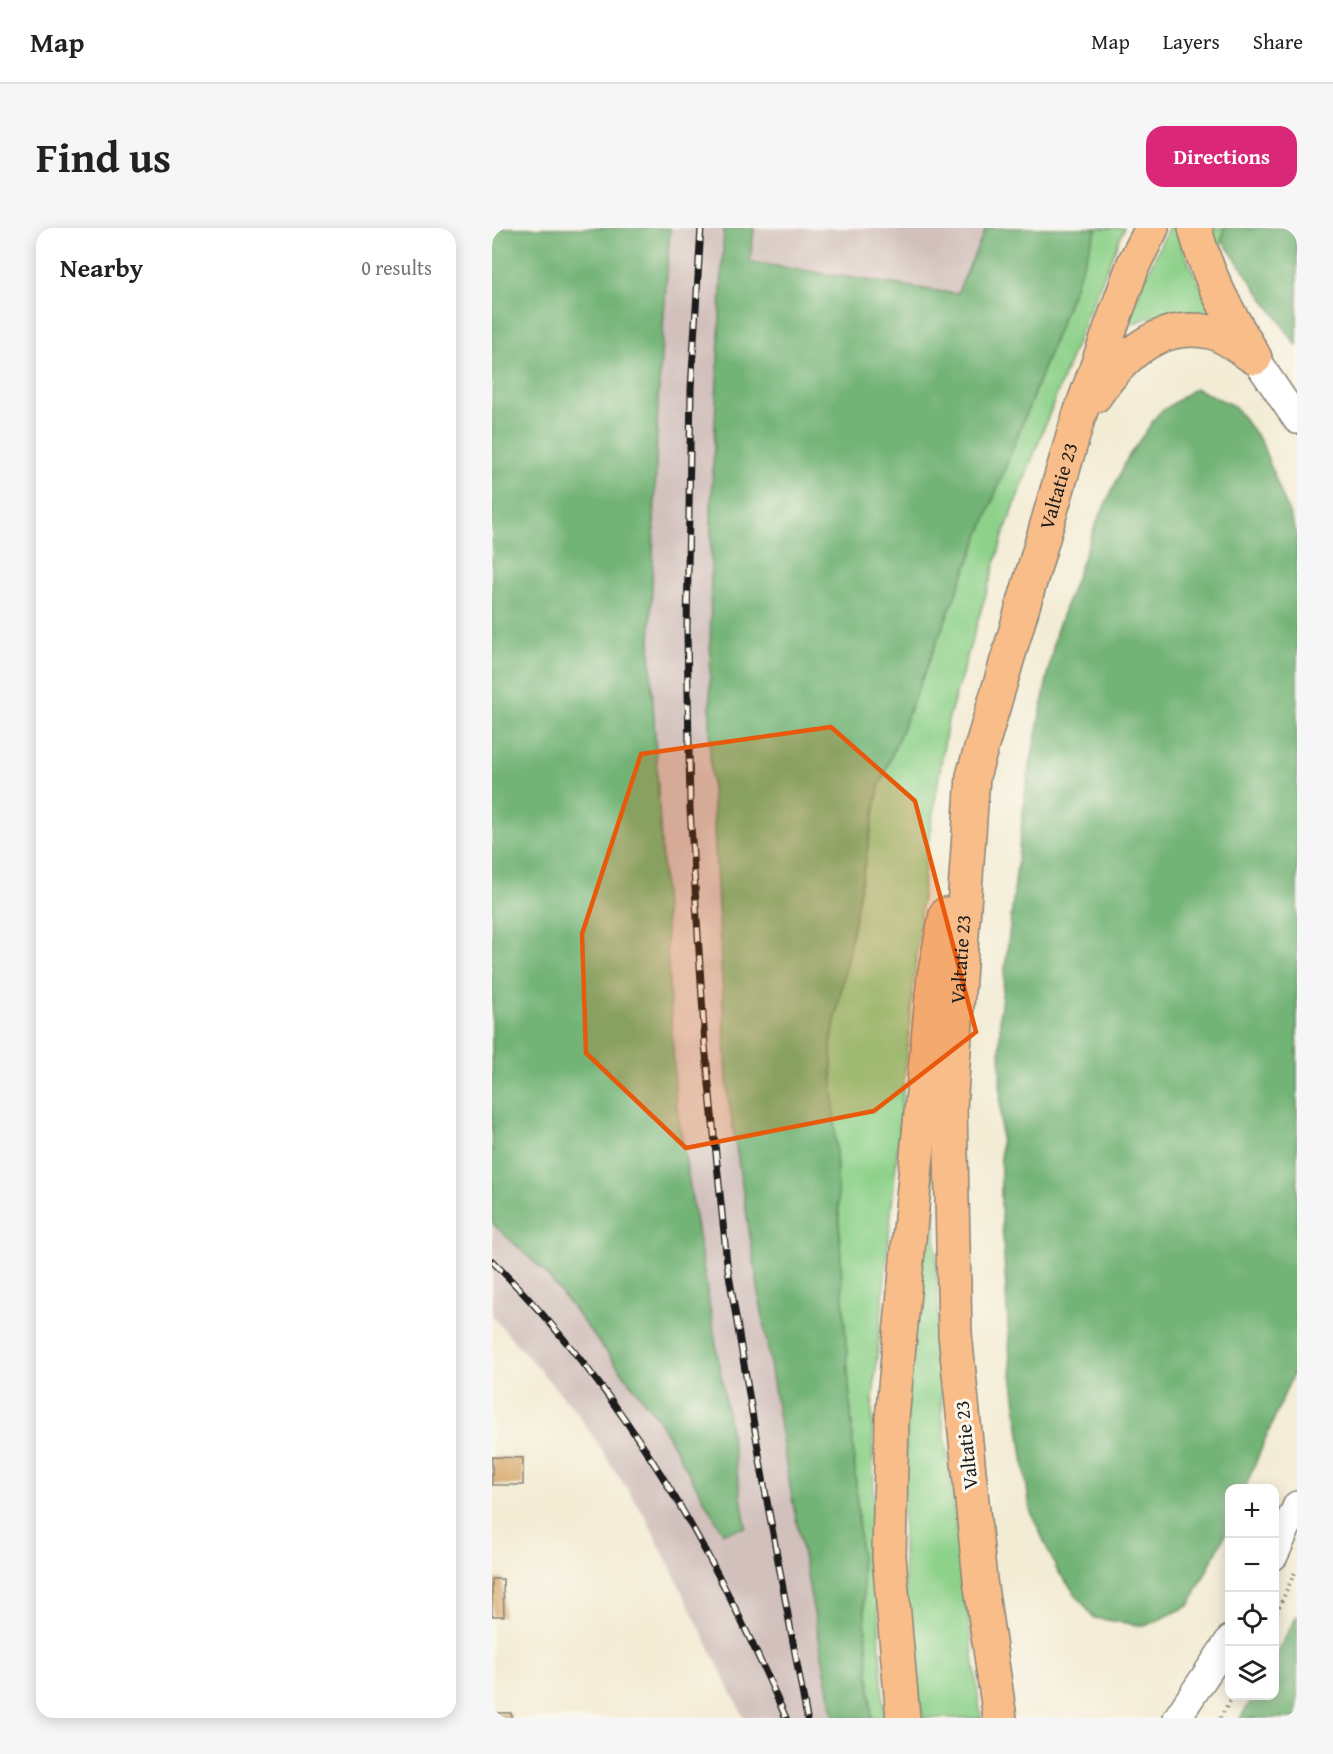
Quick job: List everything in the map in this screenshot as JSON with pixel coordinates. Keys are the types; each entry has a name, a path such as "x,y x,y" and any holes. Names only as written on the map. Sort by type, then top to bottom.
{"highway":[{"name":"Valtatie 23","path":"999,1718 980,1580 955,1334 950,1108 973,776 1078,419 1134,263 1152,228"},
{"path":"1195,228 1204,263 1228,313 1256,358"},
{"path":"1078,419 1111,372 1144,342 1178,330 1212,332 1256,358"},
{"path":"903,1718 890,1557 892,1419 934,976 973,776"}],"street":[{"path":"1256,358 1297,420"},
{"path":"1279,1547 1297,1505"},
{"path":"1177,1718 1225,1646"}],"path":[{"path":"1279,1609 1297,1566"},
{"path":"1220,1718 1230,1700"}],"highlighted area":[{"path":"831,727 915,801 976,1032 874,1111 686,1148 586,1053 582,934 641,754"}],"shaded area":[{"path":"670,228 724,228 711,511 710,751 787,1471 834,1718 744,1718 645,1516 576,1411 492,1316 492,1223 544,1271 658,1419 722,1533 746,1527 676,1102 650,650 658,400"},
{"path":"754,228 986,228 957,294 749,262"}],"green space":[{"path":"492,228 670,228 658,400 650,650 676,1102 746,1527 723,1533 658,1419 544,1271 492,1223"},
{"path":"724,228 754,228 750,262 957,294 986,228 1097,228 985,521 879,787 831,1044 842,1284 872,1718 834,1718 787,1471 728,1096 710,751 711,511"},
{"path":"1097,228 1124,228 1084,323 1005,530 948,720 926,857 872,1409 875,1550 884,1718 872,1718 842,1284 831,1045 879,787 985,521"},
{"path":"1168,228 1177,228 1190,266 1223,325 1197,317 1173,314 1149,318 1123,328"},
{"path":"1206,228 1224,228 1217,269"},
{"path":"1224,228 1297,228 1297,346 1222,240"},
{"path":"1195,388 1234,406 1261,441 1297,534 1297,1364 1247,1484 1225,1484 1225,1535 1189,1606 1145,1626 1094,1618 1057,1570 1030,1510 1010,1359 1001,1207 1000,1013 1026,787 1056,632 1095,526 1128,457 1158,414"},
{"path":"931,1111 942,1414 981,1718 923,1718 906,1600 903,1552 904,1476"},
{"path":"1297,1615 1297,1718 1240,1718 1251,1700 1279,1700 1279,1650"}],"building":[{"path":"492,1457 523,1458 523,1485 492,1485"},
{"path":"492,1579 503,1579 504,1616 492,1616"},
{"path":"492,1713 511,1713 511,1718 492,1718"}],"railway":[{"path":"701,228 691,389 687,630 690,809 705,1045 727,1263 765,1490 807,1718"},
{"path":"492,1261 540,1312 584,1364 662,1475 728,1593 786,1718"}]}
